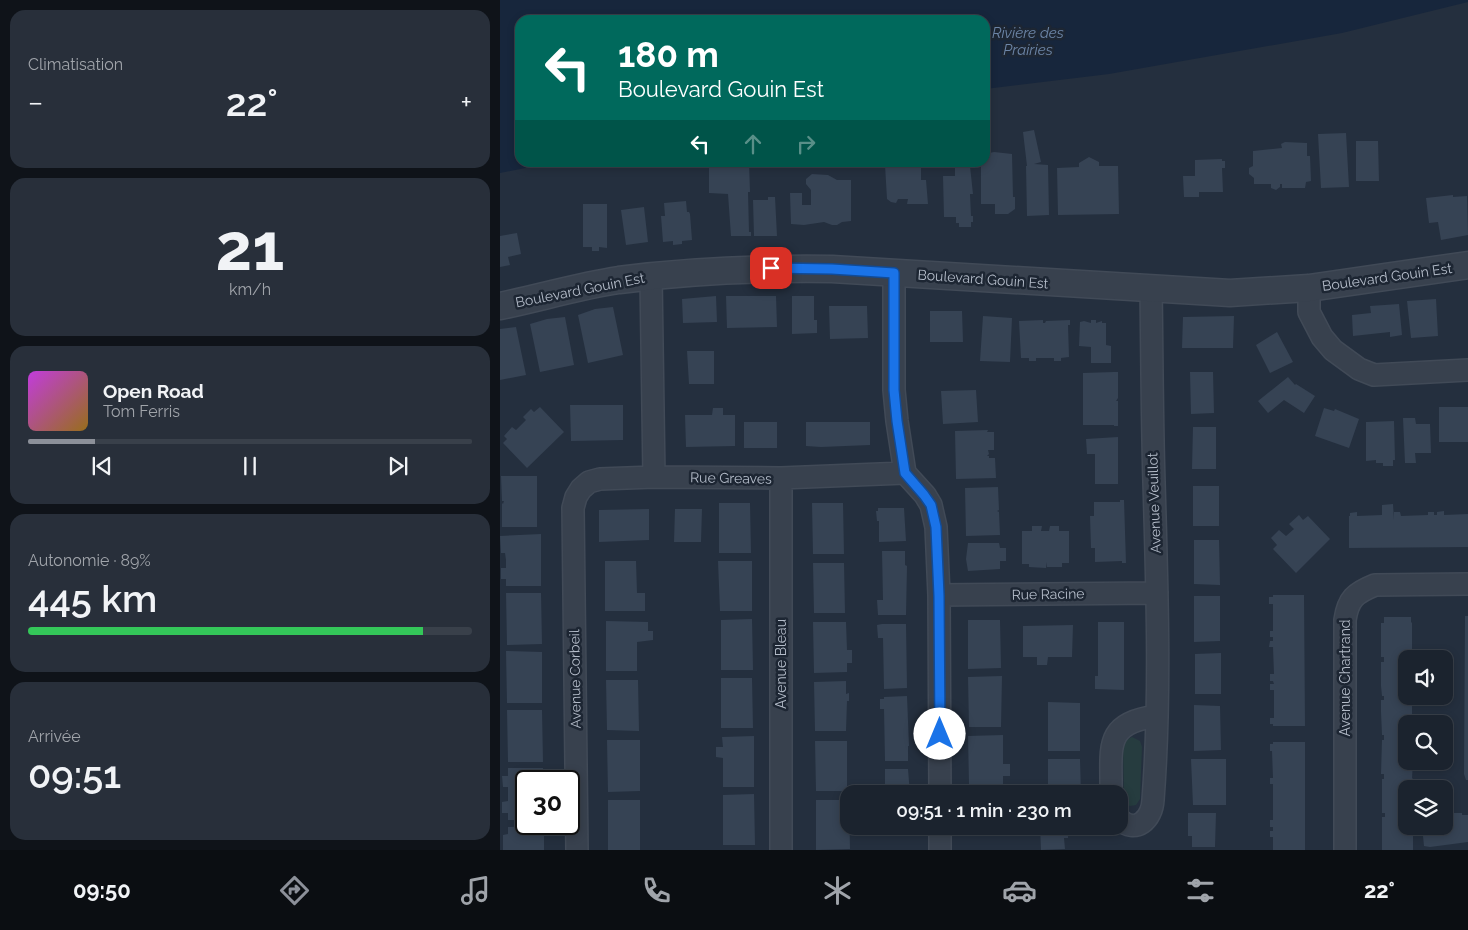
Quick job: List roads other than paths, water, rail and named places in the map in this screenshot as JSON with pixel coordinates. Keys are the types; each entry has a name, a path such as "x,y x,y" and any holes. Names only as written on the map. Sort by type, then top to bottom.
{"street":[{"name":"Boulevard Gouin Est","path":"500,306 617,280 771,268 832,269 1230,293 1270,292 1309,288 1468,265"},
{"path":"894,273 894,390 905,473 931,505 936,527 939,596 940,785"},
{"path":"651,277 654,477"},
{"path":"1309,288 1309,312 1322,337 1333,350 1359,369 1374,375 1468,370"},
{"name":"Avenue Veuillot","path":"1128,825 1140,824 1146,820 1153,807 1157,716 1157,593 1151,289"},
{"name":"Rue Greaves","path":"574,508 576,497 581,490 589,482 600,479 654,477 781,478 905,473"},
{"name":"Avenue Bleau","path":"781,478 781,850"},
{"name":"Avenue Corbeil","path":"574,508 577,850"},
{"name":"Avenue Chartrand","path":"1345,850 1346,608 1353,597 1362,590 1375,585 1468,584"},
{"name":"Rue Racine","path":"939,596 1157,593"},
{"path":"1111,785 1112,743 1115,737 1119,731 1131,722 1157,716"},
{"path":"940,835 940,850"}],"water":[{"name":"Rivière des Prairies","path":"500,0 1468,0 1468,2 1342,33 1109,74 990,88 990,15 515,15 515,167 530,167 500,173"}]}
